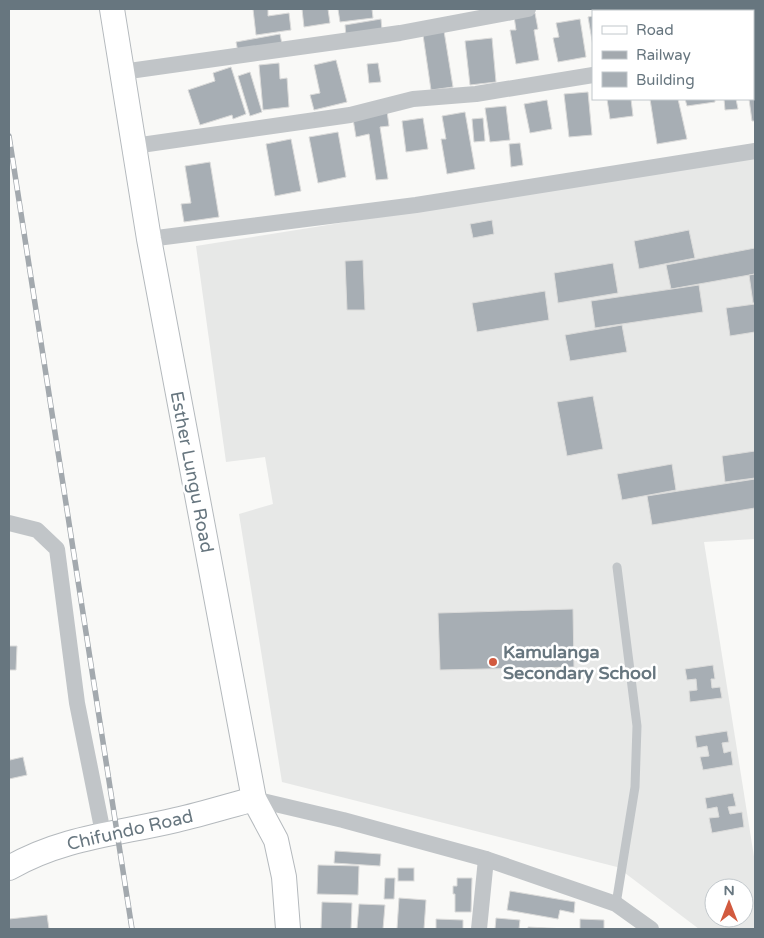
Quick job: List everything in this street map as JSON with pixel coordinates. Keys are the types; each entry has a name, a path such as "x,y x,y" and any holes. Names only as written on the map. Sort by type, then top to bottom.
{"street":[{"name":"Esther Lungu Road","path":"112,9 149,239 254,799 276,840 284,877 288,929"},
{"path":"122,72 400,33 528,9"},
{"path":"134,146 350,115 413,99 476,94 592,75"},
{"path":"149,239 416,206 755,151"},
{"path":"9,523 37,530 57,549 77,702 103,833"},
{"path":"254,799 343,820 486,859 616,904 651,929"},
{"name":"Chifundo Road","path":"9,868 26,859 103,833 176,820 254,799"},
{"path":"479,929 486,859"}],"lane":[{"path":"616,904 635,787 637,726 617,567"}],"shaded area":[{"name":"Kamulanga Secondary School","path":"755,157 755,539 704,542 755,863 755,929 699,929 617,867 282,782 239,514 273,504 265,457 226,462 196,246"}],"building":[{"path":"253,9 268,9 268,16 289,13 291,30 256,35"},
{"path":"302,9 328,9 330,23 304,27"},
{"path":"338,9 372,9 373,18 340,22"},
{"path":"598,9 630,10 598,10"},
{"path":"636,9 671,9 671,10"},
{"path":"701,9 733,9 733,10"},
{"path":"535,13 538,29 534,30 539,60 516,64 510,30 516,30 514,16"},
{"path":"592,16 592,40 588,17"},
{"path":"381,19 382,30 346,36 345,25"},
{"path":"580,19 586,57 558,62 553,38 559,37 556,23"},
{"path":"444,31 453,87 431,90 423,35"},
{"path":"280,34 282,44 238,52 236,42"},
{"path":"492,38 496,82 470,85 465,41"},
{"path":"336,60 347,102 314,110 310,95 320,93 314,65"},
{"path":"279,63 280,79 287,78 289,107 263,110 259,65"},
{"path":"378,63 381,82 369,83 367,64"},
{"path":"231,67 246,114 233,119 232,115 200,125 188,90 215,81 213,73"},
{"path":"250,72 262,112 250,116 238,76"},
{"path":"588,92 592,135 569,137 564,94"},
{"path":"755,97 755,121 752,121 749,100 754,100"},
{"path":"547,100 552,129 530,133 524,104"},
{"path":"607,100 631,100 633,116 610,119"},
{"path":"650,100 678,100 687,139 657,144"},
{"path":"685,100 715,100 715,102 687,106"},
{"path":"724,100 736,100 738,109 725,110"},
{"path":"506,106 510,140 490,142 485,108"},
{"path":"387,111 389,126 380,127 388,179 376,180 369,134 356,137 353,119"},
{"path":"465,112 475,169 447,174 441,139 446,139 442,116"},
{"path":"423,118 428,149 406,152 402,121"},
{"path":"483,118 485,141 474,142 472,119"},
{"path":"338,132 346,177 318,183 309,137"},
{"path":"291,139 301,191 275,196 266,144"},
{"path":"520,143 523,165 511,167 509,144"},
{"path":"210,162 219,217 184,222 181,204 191,203 185,166"},
{"path":"492,220 494,234 473,238 470,224"},
{"path":"689,230 695,258 639,269 634,241"},
{"path":"755,248 755,274 671,289 666,265"},
{"path":"363,260 365,310 347,310 345,261"},
{"path":"613,263 618,293 558,303 554,273"},
{"path":"755,274 755,303 753,303 749,275"},
{"path":"699,285 703,312 595,328 591,301"},
{"path":"545,291 549,320 477,332 472,303"},
{"path":"755,304 755,332 730,336 726,308"},
{"path":"622,325 627,352 570,361 565,335"},
{"path":"593,396 603,449 567,456 557,402"},
{"path":"755,451 755,478 725,482 722,456"},
{"path":"672,464 676,490 622,500 617,474"},
{"path":"755,479 755,508 652,525 647,496"},
{"path":"573,609 574,667 440,670 438,613"},
{"path":"9,646 17,646 16,670 9,670"},
{"path":"713,665 715,679 711,679 712,688 720,687 722,698 690,702 689,691 697,690 696,679 687,680 685,669"},
{"path":"727,731 729,742 722,743 724,753 731,751 733,765 703,770 700,757 709,756 707,746 697,748 695,736"},
{"path":"9,754 10,760 23,757 27,775 9,779"},
{"path":"733,793 736,806 728,807 730,814 742,812 744,827 712,833 709,818 719,817 717,807 707,809 705,798"},
{"path":"335,851 381,854 380,866 334,863"},
{"path":"318,865 359,866 358,895 317,894"},
{"path":"398,868 414,868 414,881 398,881"},
{"path":"385,878 395,878 394,899 384,899"},
{"path":"457,878 472,878 471,912 455,912 453,886 457,886"},
{"path":"510,891 575,902 574,913 560,910 558,919 507,910"},
{"path":"399,898 426,900 424,929 397,929"},
{"path":"322,902 352,903 351,929 321,929"},
{"path":"359,904 385,905 383,929 357,929"},
{"path":"47,915 49,929 9,929 9,919"},
{"path":"496,918 520,920 519,929 495,929"},
{"path":"436,919 463,920 463,929 436,929"},
{"path":"580,919 604,920 604,929 580,929"},
{"path":"528,927 566,929 528,929"}],"railway":[{"path":"9,136 132,929"}],"place":[{"name":"Kamulanga Secondary School","path":"493,662"}]}
